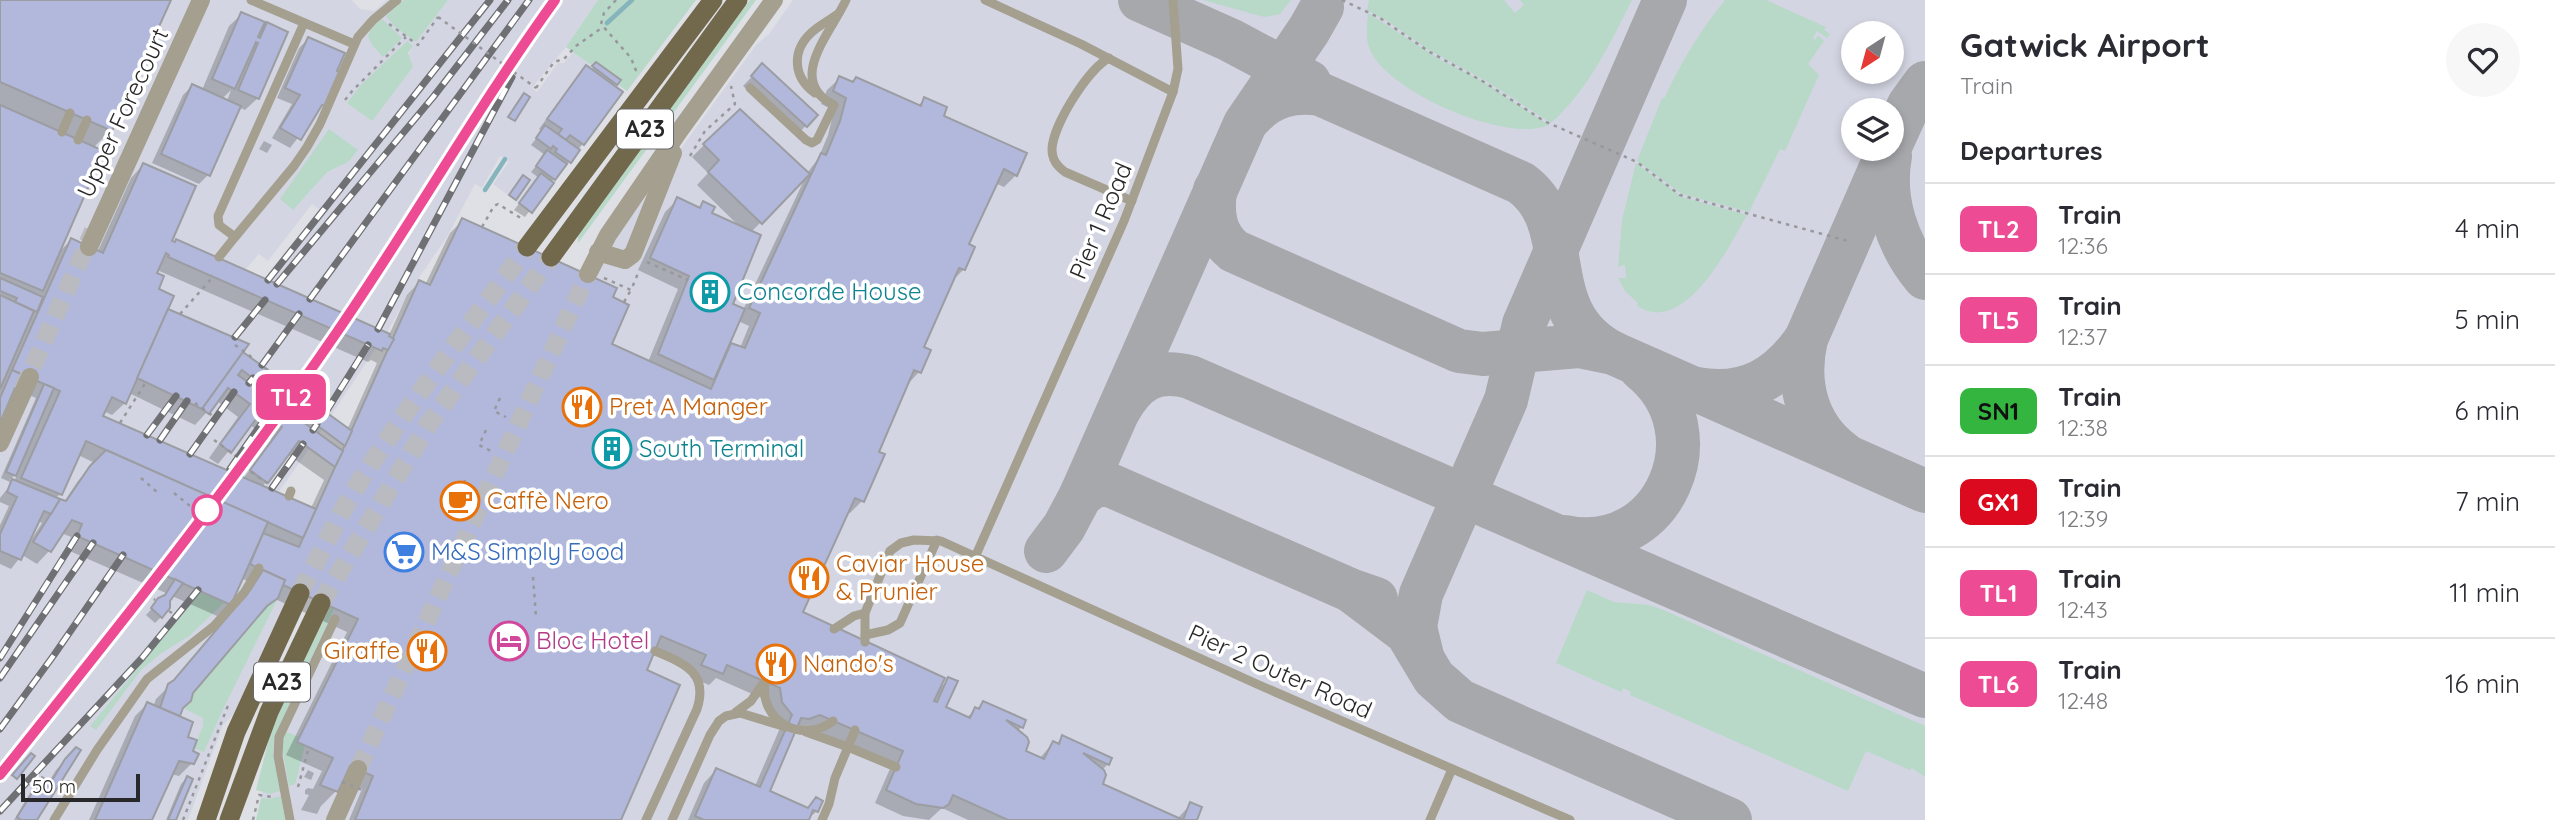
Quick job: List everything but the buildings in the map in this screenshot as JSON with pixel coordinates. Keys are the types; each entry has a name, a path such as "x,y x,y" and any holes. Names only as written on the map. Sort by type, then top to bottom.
{"main road":[{"name":"A23","path":"527,247 713,0"},
{"name":"A23","path":"551,257 738,0"},
{"name":"A23","path":"206,820 236,732 300,593"},
{"name":"A23","path":"229,820 268,712 321,603"}],"street":[{"name":"Upper Forecourt","path":"89,247 201,0"},
{"path":"593,274 598,252 680,130 774,0"},
{"path":"598,252 625,260 633,254 680,130"},
{"path":"0,443 30,377"},
{"path":"335,820 358,769"}],"lane":[{"path":"251,0 354,44"},
{"path":"219,257 307,147 320,124 354,44 373,20 397,0"},
{"path":"985,0 1109,58 1173,92"},
{"name":"Pier 1 Road","path":"976,555 1132,201 1173,92 1178,69 1173,0"},
{"path":"835,105 802,81 797,69 798,56 807,37 844,4"},
{"path":"835,105 814,88 810,75 844,4"},
{"path":"235,237 219,225 218,216 304,23"},
{"path":"1109,58 1092,71 1073,99 1052,152 1057,165 1065,172 1132,201"},
{"path":"750,88 812,143 819,137 835,105"},
{"path":"62,132 70,113"},
{"path":"78,139 87,120"},
{"path":"937,540 900,623 893,629 865,638 865,613 890,551 909,541 937,540"},
{"name":"Pier 2 Outer Road","path":"937,540 1570,820"},
{"path":"54,820 97,750 147,679 214,626 247,589 259,568"},
{"path":"834,629 853,616 865,613"},
{"path":"290,820 278,756 279,737 335,619"},
{"path":"646,820 696,709 701,692 698,680 691,670 655,651"},
{"path":"672,820 712,730 722,718 735,713 751,701 765,682 764,695 768,708 786,727"},
{"path":"735,713 748,714 806,732 896,767"},
{"path":"806,732 820,729 832,721"},
{"path":"822,820 835,778 855,730"},
{"path":"1430,820 1452,769"}],"path":[{"path":"616,0 602,18 603,27 631,58 636,71 635,78"},
{"path":"1342,0 1380,18 1428,51 1484,82 1544,121 1637,162 1680,195 1848,241"},
{"path":"406,37 418,46 438,17 536,88 554,62 564,59 576,46 603,27"},
{"path":"689,159 705,131 735,104 730,79"},
{"path":"644,260 688,280"},
{"path":"624,302 639,270"},
{"path":"593,274 631,289"},
{"path":"180,314 213,277"},
{"path":"235,345 254,359"},
{"path":"265,368 286,383"},
{"path":"120,423 146,382"},
{"path":"300,393 323,411"},
{"path":"500,398 494,411 506,417"},
{"path":"195,403 212,416"},
{"path":"486,430 479,446 491,451"},
{"path":"214,440 236,456"},
{"path":"244,467 270,485"},
{"path":"141,478 157,492"},
{"path":"465,480 459,494 470,499"},
{"path":"174,493 195,510"},
{"path":"533,577 536,617"},
{"path":"147,594 155,600"},
{"path":"342,782 366,792"}],"shaded area":[{"path":"0,0 352,0 360,9 374,11 387,0 404,0 386,16 416,42 448,0 598,0 566,47 532,88 537,92 558,63 564,63 573,52 624,90 532,213 493,184 509,162 500,156 482,188 475,184 447,237 418,279 430,285 462,218 595,277 610,246 756,45 769,34 793,0 1925,0 1925,820 258,820 269,741 334,609 292,589 236,712 223,725 188,820 0,820","holes":["406,41 413,46 372,121 347,102","312,204 320,210 265,278 387,333 418,282 304,538 268,522 231,604 77,535 127,426 278,493 376,348 232,285 259,254 268,261"]}],"green space":[{"path":"404,0 448,0 416,42 394,26 386,16"},
{"path":"598,0 696,0 627,91 566,47"},
{"path":"750,0 756,0 578,243 578,235"},
{"path":"1203,0 1291,0 1280,14 1264,17"},
{"path":"1369,0 1504,0 1515,13 1524,5 1520,0 1632,0 1587,81 1551,123 1367,10"},
{"path":"1725,0 1766,0 1826,27 1824,30 1830,34 1827,38 1817,31 1813,38 1815,40 1818,35 1824,41 1808,64 1819,75 1785,151 1780,149 1749,212 1682,194 1637,161 1662,98 1664,99 1698,36"},
{"path":"1368,13 1441,60 1482,81 1549,125 1530,129 1479,121 1423,97 1381,66 1370,50 1367,37"},
{"path":"382,19 402,38 383,57 368,36 372,27"},
{"path":"407,41 413,46 408,53 413,67 372,121 347,103 361,85"},
{"path":"329,129 358,150 348,162 327,172 293,210 280,199"},
{"path":"1636,163 1682,197 1747,215 1717,266 1703,284 1688,299 1671,309 1654,312 1637,306 1638,303 1625,291 1618,278 1626,278 1625,265 1618,267 1622,220"},
{"path":"1587,590 1614,602 1649,605 1661,609 1925,726 1925,777 1912,768 1910,770 1866,751 1848,791 1630,695 1631,692 1623,688 1621,692 1556,663"},
{"path":"202,591 225,602 189,636 141,670 96,730 90,726"},
{"path":"278,598 204,752 194,748 203,726 203,718 183,708 267,606"},
{"path":"330,607 334,609 276,733 273,753 280,791 270,794 256,790 272,727"},
{"path":"284,731 299,737 305,745 295,784 289,786 282,747"},
{"path":"281,796 285,820 256,820 261,798"}],"waterway":[{"path":"607,23 632,0"},
{"path":"485,190 505,159"}],"taxiway":[{"path":"1140,0 1230,40 1309,82"},
{"path":"1422,656 1415,627 1421,594 1506,400 1524,324 1665,0"},
{"path":"1046,551 1064,527 1081,495 1245,124 1322,7"},
{"path":"1904,116 1925,83"},
{"path":"1251,117 1266,104 1282,96 1320,94 1521,183 1539,201 1549,222 1564,293 1573,315 1588,336 1613,353"},
{"path":"1843,453 1830,442 1812,416 1804,387 1803,355 1806,339 1884,161"},
{"path":"1889,161 1888,189 1894,221 1907,251 1925,278"},
{"path":"1215,190 1214,207 1218,231 1234,251 1459,351 1483,354 1579,346 1613,353 1925,491"},
{"path":"1696,389 1730,390 1760,382 1784,365 1806,339"},
{"path":"1565,537 1600,538 1630,528 1653,509 1669,484 1677,455 1676,424 1664,395 1641,369"},
{"path":"1119,410 1132,391 1148,379 1167,374 1190,377 1925,696"},
{"path":"1081,495 1097,484 1112,486 1376,599"},
{"path":"1350,590 1407,633 1434,678 1460,701 1730,820"}],"tunnel":[{"path":"22,391 93,231"},
{"path":"300,593 340,515 386,441 527,247"},
{"path":"321,603 428,425 551,257"},
{"path":"358,769 588,274"}],"railway":[{"path":"268,280 490,0"},
{"path":"277,284 434,96 508,0"},
{"path":"310,299 529,0"},
{"path":"348,315 516,53 555,0"},
{"path":"378,329 512,77"},
{"path":"235,337 265,300"},
{"path":"262,365 299,314"},
{"path":"296,390 337,331"},
{"path":"326,412 368,345"},
{"path":"249,383 253,378"},
{"path":"190,454 234,392"},
{"path":"147,435 176,396"},
{"path":"276,403 280,398"},
{"path":"160,440 187,401"},
{"path":"230,469 266,417"},
{"path":"313,430 317,424"},
{"path":"272,488 303,444"},
{"path":"0,658 77,536"},
{"path":"0,678 93,543"},
{"path":"0,729 123,555"},
{"path":"0,775 160,573"},
{"path":"0,811 142,658 198,590"}],"train":[{"name":"TL2","path":"0,775 160,573 284,408 348,315 516,53 555,0"}],"place":[{"name":"Concorde House","path":"710,292"},
{"name":"Pret A Manger","path":"582,407"},
{"name":"South Terminal","path":"612,449"},
{"name":"Caffè Nero","path":"460,501"},
{"name":"M&S Simply Food","path":"404,552"},
{"name":"Caviar House & Prunier","path":"809,578"},
{"name":"Bloc Hotel","path":"509,641"},
{"name":"Giraffe","path":"427,651"},
{"name":"Nando's","path":"776,664"}]}
